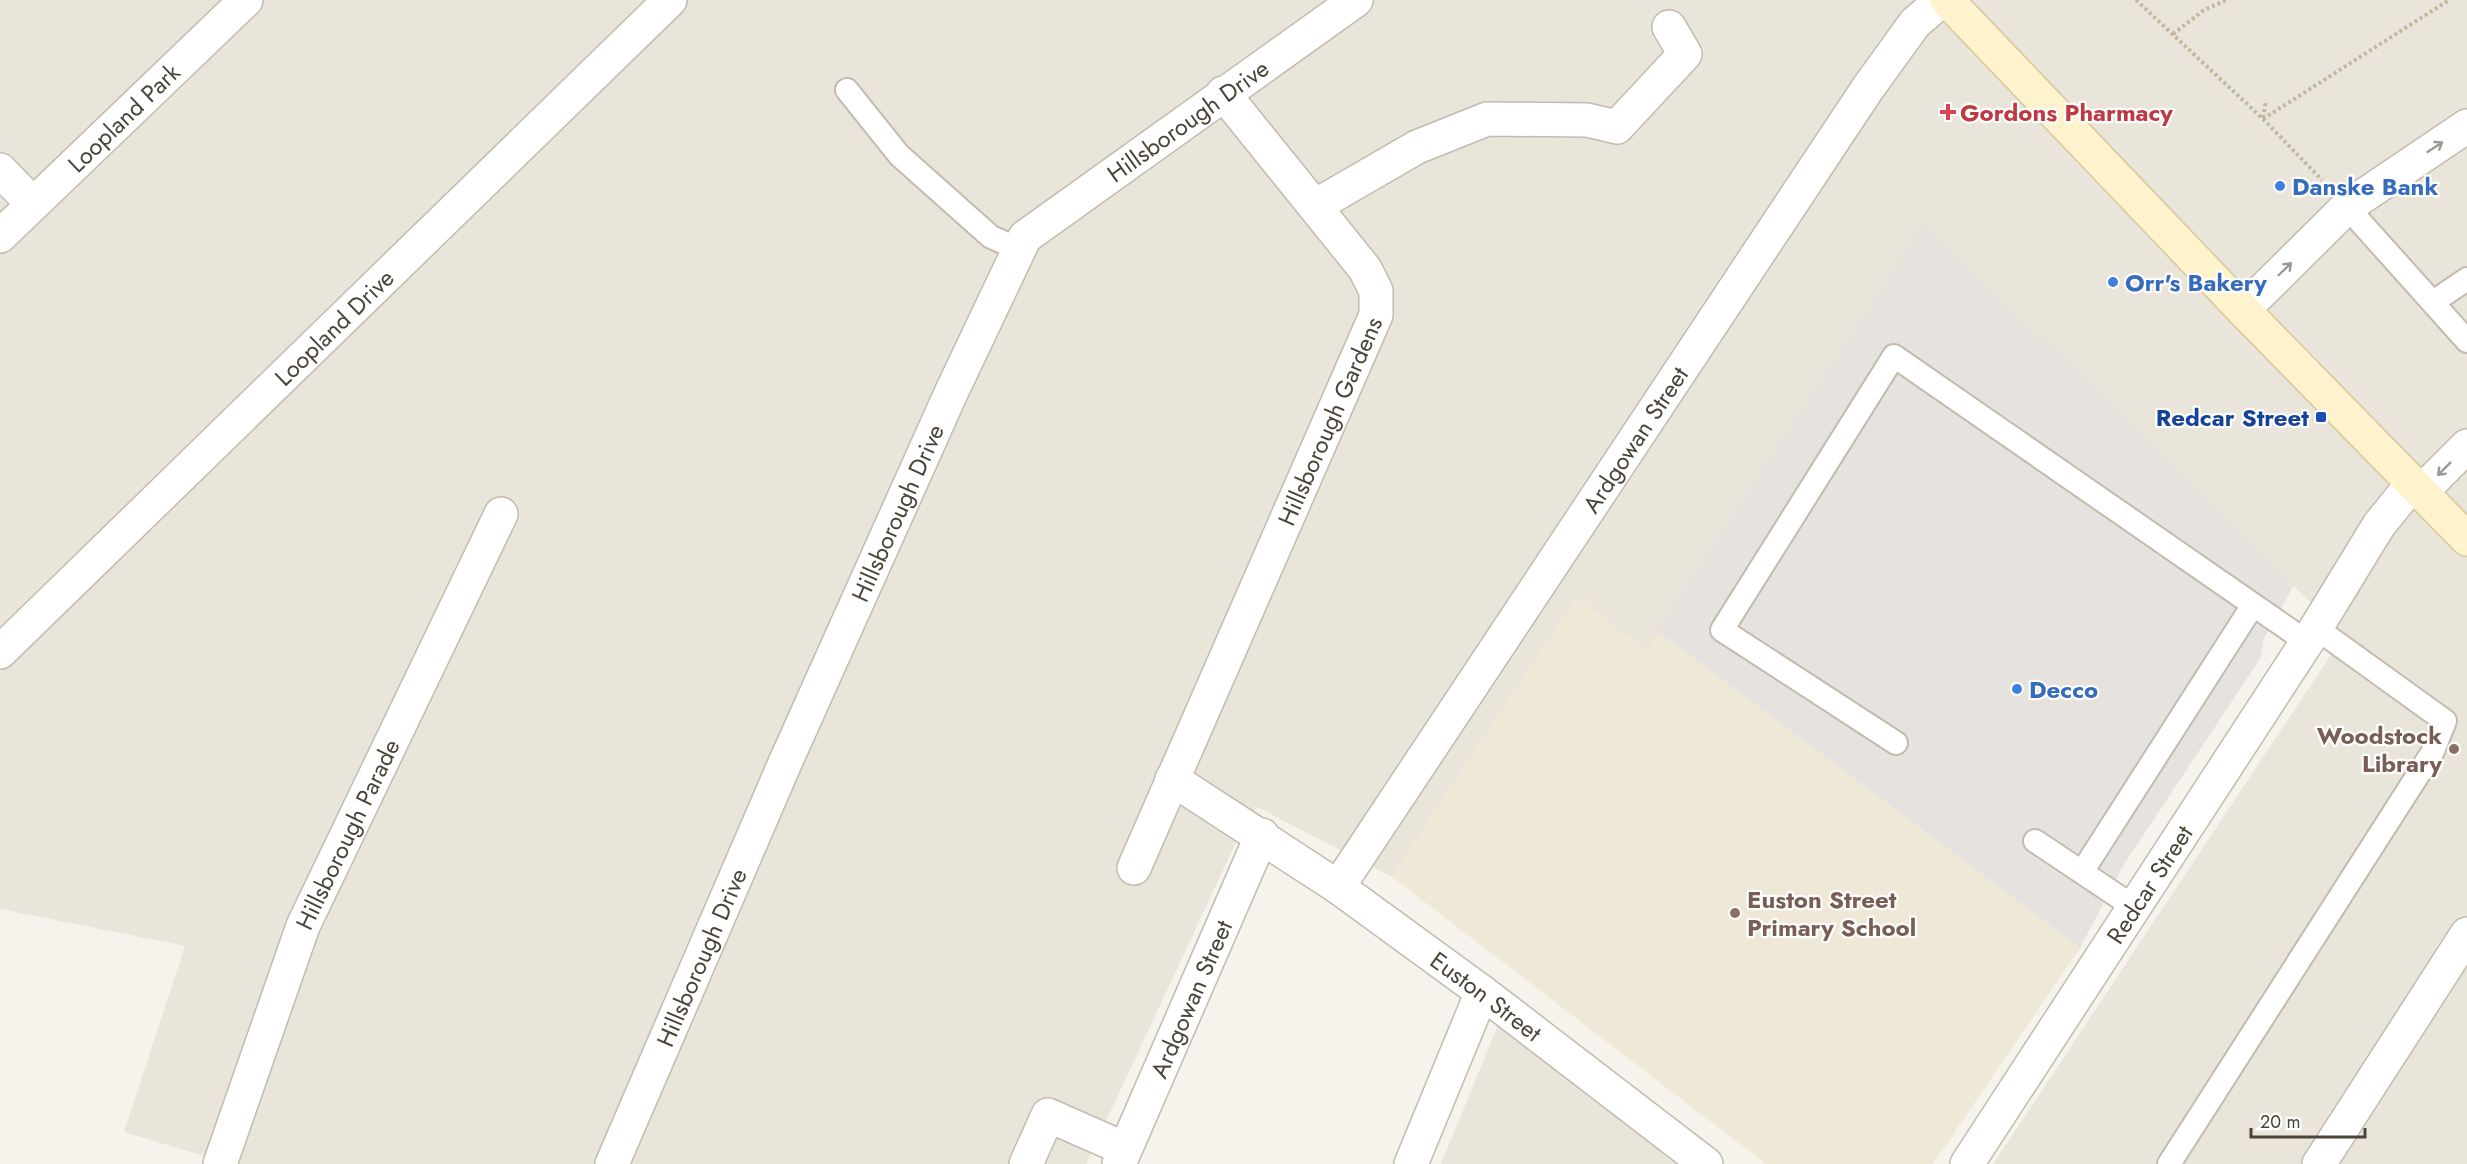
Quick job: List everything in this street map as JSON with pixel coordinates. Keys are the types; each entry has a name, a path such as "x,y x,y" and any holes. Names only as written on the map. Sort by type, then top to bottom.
{"street":[{"name":"Loopland Park","path":"0,236 246,0"},
{"name":"Loopland Drive","path":"0,652 670,0"},
{"name":"Hillsborough Drive","path":"612,1164 785,764 951,393 1025,237 1223,93 1356,0"},
{"name":"Ardgowan Street","path":"1338,887 1868,88 1915,24 1942,0"},
{"path":"1947,0 2242,310 2467,539"},
{"path":"1315,206 1417,147 1487,119 1587,120 1617,127 1685,54 1669,27"},
{"name":"Hillsborough Gardens","path":"1134,868 1376,315 1376,291 1365,269 1223,93"},
{"path":"2242,310 2347,207 2467,126"},
{"path":"0,170 33,204"},
{"name":"Redcar Street","path":"1967,1164 2311,635 2409,479 2467,446"},
{"name":"Hillsborough Parade","path":"220,1164 303,926 501,514"},
{"path":"1172,779 1262,835"},
{"name":"Ardgowan Street","path":"1122,1157 1262,835"},
{"name":"Euston Street","path":"1262,835 1338,887 1482,992 1686,1158"},
{"path":"2319,1164 2467,934"},
{"path":"1411,1164 1482,992"},
{"path":"1026,1164 1048,1115 1122,1157"}],"lane":[{"path":"847,90 899,155 991,237 1019,249"},
{"path":"2347,207 2467,341"},
{"path":"2433,302 2467,279"},
{"path":"1896,743 1722,630 1894,356 2253,605 2311,635 2445,721 2432,753 2169,1164"},
{"path":"2082,872 2253,605"},
{"path":"2035,841 2134,907"}],"path":[{"path":"2136,0 2263,119 2347,207"},
{"path":"2172,34 2204,10 2226,0"},
{"path":"2263,119 2449,0"},
{"path":"2263,119 2266,100"}],"shaded area":[{"path":"0,0 2467,0 2467,1164 1993,1164 2344,635 1924,225 1647,651 1577,598 1392,877 1257,807 1238,838 1086,1164 231,1164 124,1132 185,946 0,909"},
{"path":"1924,224 2294,585 2263,640 2261,657 2123,866 2080,948 1658,632"},
{"name":"Euston Street Primary School","path":"1577,598 1647,651 1658,632 2080,948 1933,1164 1766,1164 1392,877"},
{"path":"1500,1020 1679,1164 1441,1164"}],"place":[{"name":"Gordons Pharmacy","path":"1948,112"},
{"name":"Danske Bank","path":"2280,186"},
{"name":"Orr's Bakery","path":"2113,282"},
{"name":"Redcar Street","path":"2321,417"},
{"name":"Decco","path":"2017,689"},
{"name":"Woodstock Library","path":"2454,749"},
{"name":"Euston Street Primary School","path":"1735,913"}]}
